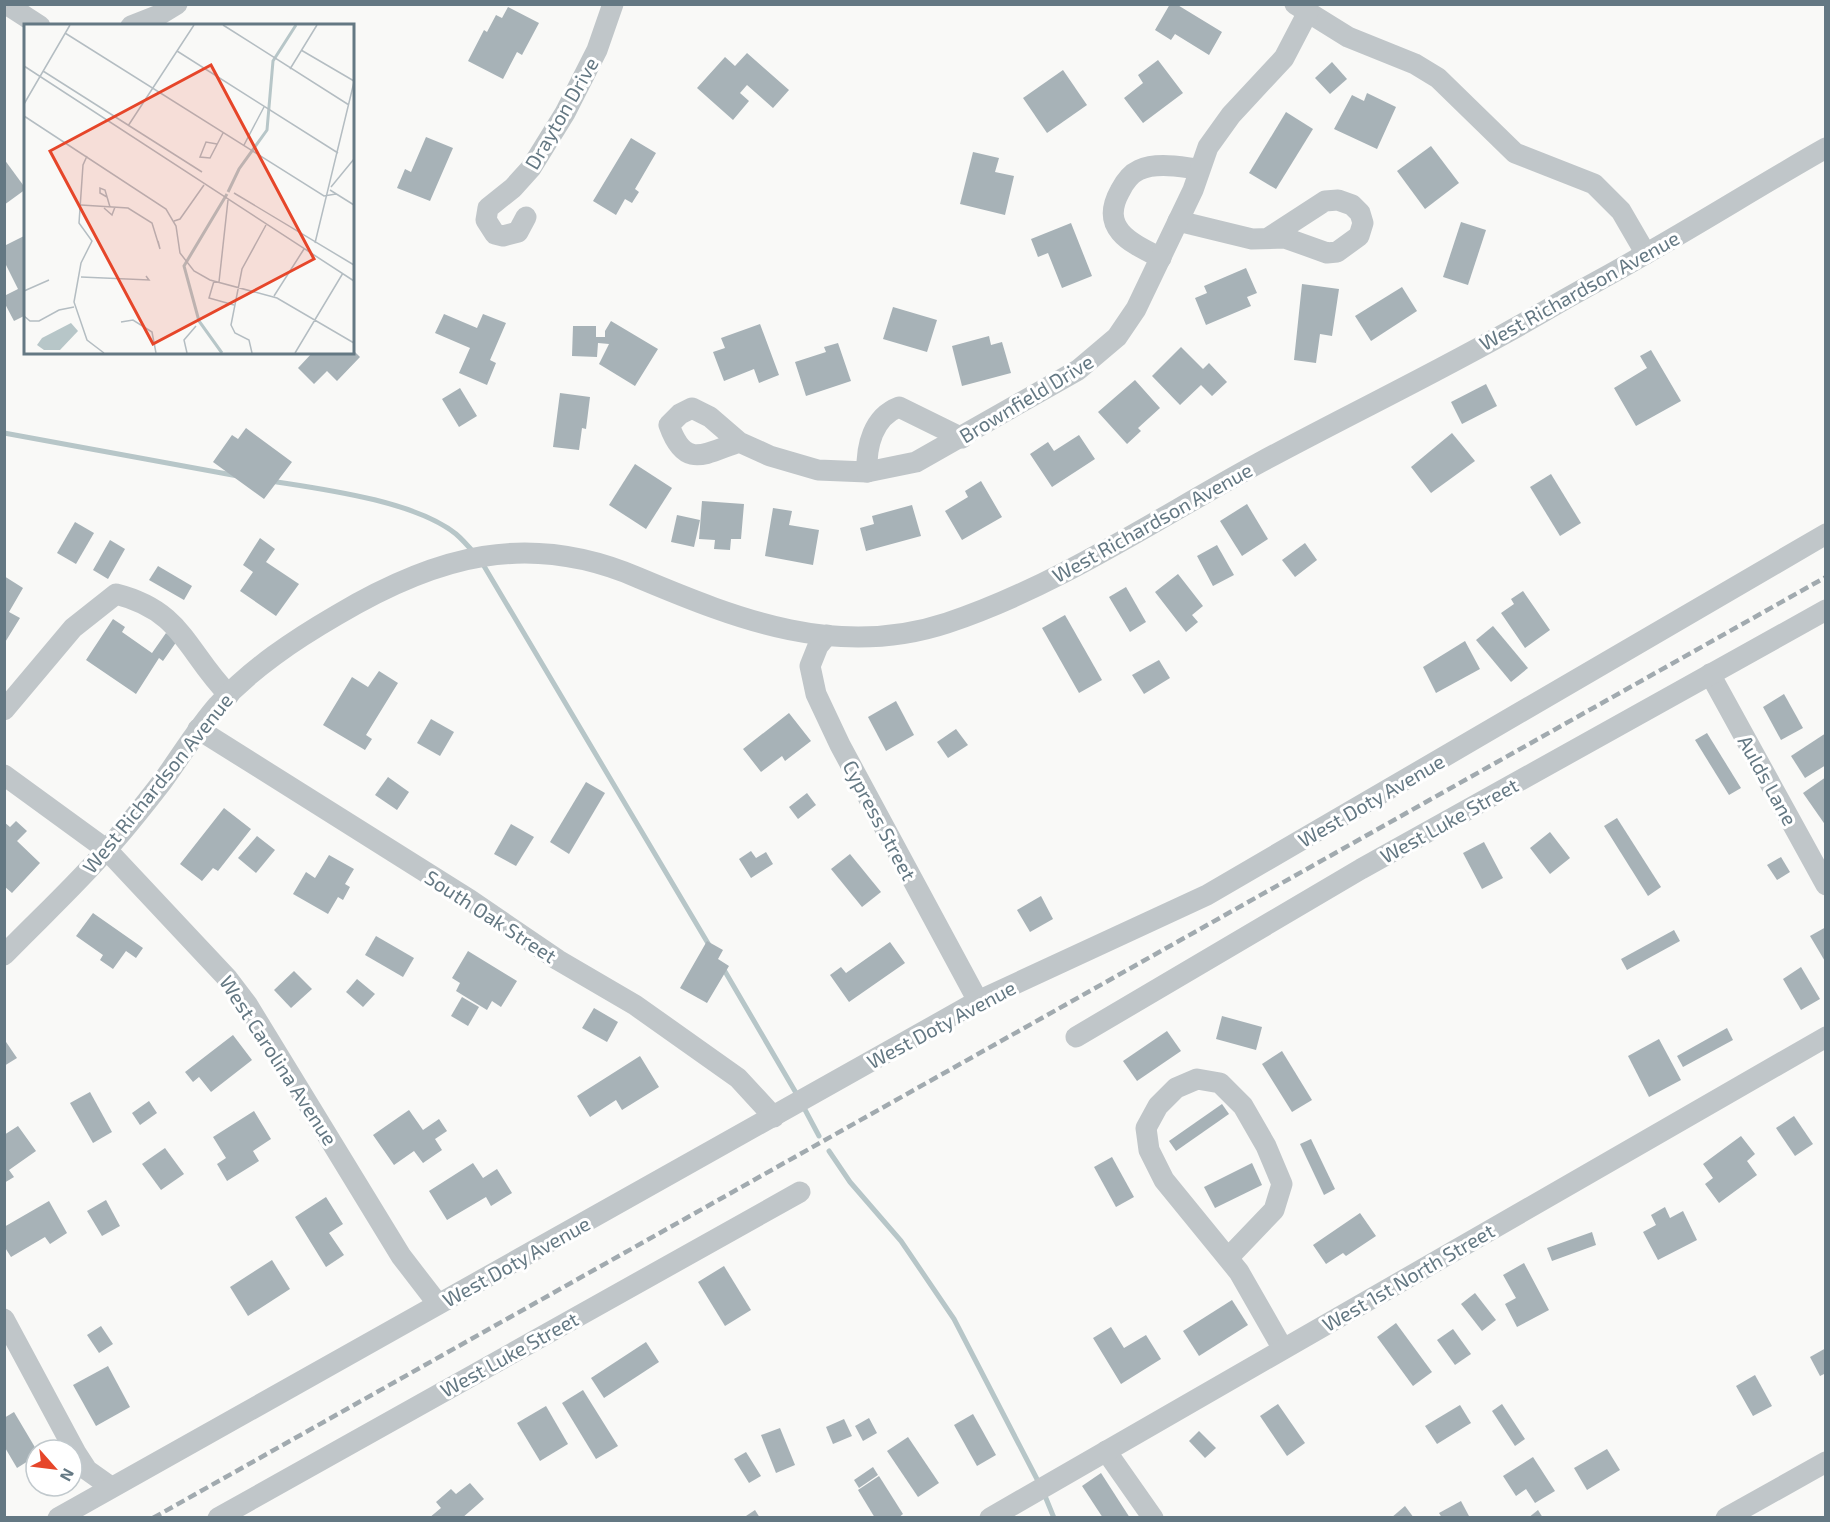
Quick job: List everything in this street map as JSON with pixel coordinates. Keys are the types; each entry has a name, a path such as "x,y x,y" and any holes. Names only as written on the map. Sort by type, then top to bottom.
{"street":[{"path":"6,4 37,24"},
{"path":"136,24 159,15 177,4"},
{"name":"Drayton Drive","path":"526,217 518,232 503,236 489,228 486,220 488,208 495,200 513,188 531,168 565,113 597,50 613,4"},
{"path":"1302,8 1348,37 1415,64 1438,78 1515,153 1594,184 1621,211 1646,254"},
{"name":"Brownfield Drive","path":"739,442 770,456 818,470 867,472 916,462 962,438 1078,370 1106,349 1118,338 1136,309 1193,190 1208,147 1221,129 1284,58 1302,8"},
{"name":"West Richardson Avenue","path":"4,955 107,850 164,779 198,729 248,675 280,652 380,589 417,573 491,555 565,554 635,576 742,619 783,630 865,638 905,634 981,610 1097,556 1252,467 1646,254 1765,180 1826,148"},
{"path":"1161,258 1122,235 1112,219 1114,202 1125,182 1138,171 1174,166 1199,169"},
{"path":"1178,221 1252,239 1268,238"},
{"path":"867,472 872,435 878,421 887,411 899,407 962,438"},
{"name":"West Doty Avenue","path":"58,1518 978,1001 1207,895 1826,534"},
{"path":"4,710 74,628 116,594 140,600 165,616 185,637 211,677 229,694"},
{"name":"West Luke Street","path":"1076,1037 1361,869 1826,609"},
{"name":"Cypress Street","path":"827,635 813,655 810,666 816,694 845,755 978,1001"},
{"name":"Aulds Lane","path":"1710,675 1826,885"},
{"name":"South Oak Street","path":"198,729 470,900 558,960 635,1005 738,1078 774,1117"},
{"name":"West Carolina Avenue","path":"4,776 107,850 228,979 247,1004 401,1256 438,1304"},
{"name":"West 1st North Street","path":"990,1518 1826,1037"},
{"path":"1228,1258 1274,1210 1281,1184 1266,1146 1243,1106 1220,1083 1197,1079 1176,1088 1158,1106 1146,1128 1149,1150 1164,1180 1239,1272 1283,1349"},
{"name":"West Luke Street","path":"218,1518 800,1192"},
{"path":"4,1319 76,1453 87,1470 111,1487"},
{"path":"1106,1451 1153,1518"},
{"path":"1726,1518 1826,1462"}],"building":[{"path":"1170,4 1176,4 1222,32 1209,55 1175,34 1171,40 1155,30"},
{"path":"508,7 539,23 522,55 517,52 503,79 468,61 484,30 487,32 496,15 502,18"},
{"path":"747,53 789,90 773,108 747,85 740,93 749,101 733,120 697,88 725,57 735,66"},
{"path":"1158,60 1183,93 1143,123 1124,98 1143,83 1138,75"},
{"path":"1332,62 1347,79 1330,94 1315,78"},
{"path":"1063,70 1087,105 1047,133 1023,98"},
{"path":"1367,93 1396,107 1377,149 1334,129 1352,95 1364,101"},
{"path":"1286,112 1313,129 1276,189 1249,173"},
{"path":"426,137 453,148 430,201 397,188 405,169 411,172"},
{"path":"631,138 656,153 635,189 639,192 632,203 625,199 616,215 593,201"},
{"path":"1431,146 1459,183 1425,209 1397,171"},
{"path":"973,152 999,158 995,172 1014,176 1005,215 960,204"},
{"path":"4,159 24,186 24,190 4,205"},
{"path":"1461,222 1486,230 1468,285 1443,277"},
{"path":"1071,223 1092,276 1062,288 1048,253 1038,257 1031,239"},
{"path":"24,236 24,316 14,321 4,302 4,296 18,289 4,261 4,246"},
{"path":"1246,268 1257,293 1247,297 1251,306 1206,325 1195,298 1207,293 1204,286"},
{"path":"1302,284 1339,289 1332,336 1320,334 1316,363 1294,360"},
{"path":"1402,287 1417,311 1371,341 1355,316"},
{"path":"893,307 937,320 927,352 883,339"},
{"path":"444,314 477,328 483,314 506,323 490,360 496,363 487,385 459,373 470,348 435,333"},
{"path":"611,321 658,349 635,386 599,364 609,344 598,343 597,357 572,356 573,326 596,326 596,337 605,337 605,331"},
{"path":"760,324 779,375 759,383 754,369 724,381 713,352 725,348 721,338"},
{"path":"989,336 991,345 1002,342 1011,373 962,386 952,346"},
{"path":"838,343 851,381 806,396 795,362 826,352 824,347"},
{"path":"1181,347 1203,369 1209,363 1227,382 1212,396 1201,385 1180,405 1152,376"},
{"path":"1651,350 1681,401 1636,426 1614,388 1647,368 1640,356"},
{"path":"354,351 360,357 337,381 327,371 314,384 298,368 311,354 354,354"},
{"path":"1135,380 1160,408 1138,428 1141,431 1127,444 1098,412"},
{"path":"1486,384 1497,406 1462,424 1451,402"},
{"path":"460,388 477,416 459,427 442,399"},
{"path":"560,393 590,397 586,429 582,428 579,450 553,447"},
{"path":"246,428 292,462 264,499 213,462 232,435 238,439"},
{"path":"1452,433 1475,461 1431,493 1411,467"},
{"path":"1079,435 1095,459 1052,487 1030,454 1048,442 1054,451"},
{"path":"635,464 672,488 646,529 609,505"},
{"path":"1551,474 1581,523 1560,536 1530,487"},
{"path":"981,481 1002,517 962,540 945,511 968,497 965,491"},
{"path":"702,501 744,504 741,539 731,539 730,550 714,549 715,540 699,539"},
{"path":"1247,504 1268,539 1242,556 1220,521"},
{"path":"912,505 921,536 866,551 860,528 874,524 872,516"},
{"path":"773,508 792,511 789,525 819,530 813,565 765,556"},
{"path":"677,515 700,520 694,547 671,542"},
{"path":"75,522 94,533 76,564 57,553"},
{"path":"260,538 275,549 266,562 299,584 276,616 240,591 253,572 243,565"},
{"path":"110,540 125,549 108,579 93,570"},
{"path":"1305,543 1317,560 1295,577 1282,560"},
{"path":"1217,545 1234,575 1213,586 1197,556"},
{"path":"158,566 192,586 184,600 149,580"},
{"path":"1178,574 1203,606 1192,615 1198,622 1186,632 1155,592"},
{"path":"4,576 23,588 9,612 20,618 4,644"},
{"path":"1126,587 1146,622 1130,632 1109,597"},
{"path":"1523,591 1550,630 1525,648 1501,613 1514,604 1511,599"},
{"path":"1065,615 1102,680 1079,693 1042,628"},
{"path":"113,619 125,627 122,632 152,653 166,633 177,641 163,661 159,658 136,694 86,660"},
{"path":"1493,626 1528,668 1511,682 1476,640"},
{"path":"1465,641 1480,669 1436,693 1423,667"},
{"path":"1159,660 1170,678 1144,694 1132,675"},
{"path":"379,671 398,683 366,735 372,739 365,750 323,725 352,677 368,687"},
{"path":"1784,694 1803,728 1781,740 1763,707"},
{"path":"896,701 914,735 886,751 868,717"},
{"path":"789,713 811,741 785,761 782,756 761,772 743,749"},
{"path":"431,719 454,732 440,756 417,743"},
{"path":"956,729 968,745 948,758 937,742"},
{"path":"1707,733 1741,788 1729,795 1695,740"},
{"path":"1826,733 1826,765 1805,778 1791,756"},
{"path":"388,777 409,792 397,810 375,795"},
{"path":"1826,777 1826,826 1803,793"},
{"path":"586,782 605,793 569,854 550,842"},
{"path":"807,793 816,805 798,819 789,807"},
{"path":"224,808 251,829 218,871 213,868 202,881 180,864"},
{"path":"1617,818 1661,887 1648,896 1604,826"},
{"path":"16,821 27,831 17,841 40,863 12,893 4,886 4,822 10,827"},
{"path":"511,824 534,837 516,866 494,854"},
{"path":"1550,832 1570,858 1550,874 1530,848"},
{"path":"257,836 275,850 256,873 238,858"},
{"path":"1484,842 1503,878 1482,889 1463,853"},
{"path":"751,851 756,858 766,852 773,864 751,878 739,859"},
{"path":"850,854 881,892 862,907 831,869"},
{"path":"329,855 354,869 345,884 350,887 343,900 338,897 328,914 293,894 306,872 315,878"},
{"path":"1781,857 1790,872 1777,880 1767,865"},
{"path":"1041,896 1053,919 1030,932 1017,910"},
{"path":"93,913 143,948 136,958 126,951 113,969 100,960 103,955 76,936"},
{"path":"1826,927 1826,963 1810,936"},
{"path":"1674,930 1680,941 1627,970 1621,959"},
{"path":"376,936 414,958 403,977 365,955"},
{"path":"707,941 723,950 718,959 729,966 707,1003 680,988"},
{"path":"890,942 905,963 849,1002 830,975 841,967 846,973"},
{"path":"468,951 517,981 501,1007 492,1001 487,1010 456,991 460,983 452,978"},
{"path":"1801,967 1820,999 1801,1010 1783,979"},
{"path":"294,971 312,989 291,1008 274,990"},
{"path":"357,979 375,994 363,1007 346,992"},
{"path":"462,997 479,1007 468,1026 451,1016"},
{"path":"594,1008 618,1022 607,1042 582,1028"},
{"path":"1222,1016 1262,1027 1256,1050 1216,1039"},
{"path":"1727,1028 1733,1040 1683,1067 1677,1056"},
{"path":"1167,1031 1181,1051 1137,1081 1123,1061"},
{"path":"233,1035 252,1060 211,1092 199,1077 193,1082 185,1072"},
{"path":"4,1039 17,1058 4,1066"},
{"path":"1659,1039 1681,1080 1649,1097 1628,1056"},
{"path":"1282,1051 1312,1100 1292,1112 1262,1064"},
{"path":"640,1056 659,1087 622,1110 616,1100 590,1117 577,1096"},
{"path":"90,1092 112,1132 93,1143 70,1103"},
{"path":"149,1101 157,1113 140,1125 132,1113"},
{"path":"1222,1104 1229,1114 1176,1151 1169,1141"},
{"path":"409,1110 423,1130 439,1119 447,1131 435,1139 442,1150 423,1163 414,1151 394,1165 373,1135"},
{"path":"254,1111 271,1139 253,1151 259,1161 227,1181 217,1164 226,1158 213,1137"},
{"path":"1794,1116 1813,1144 1795,1156 1776,1128"},
{"path":"18,1126 36,1151 9,1170 14,1177 4,1183 4,1135"},
{"path":"1741,1136 1755,1154 1747,1161 1757,1175 1719,1203 1705,1184 1713,1178 1703,1164"},
{"path":"1311,1139 1335,1189 1324,1195 1300,1144"},
{"path":"165,1148 184,1174 161,1190 142,1164"},
{"path":"1112,1157 1134,1197 1116,1207 1094,1167"},
{"path":"473,1163 483,1178 497,1169 512,1193 491,1206 486,1197 447,1220 429,1191"},
{"path":"1252,1163 1262,1185 1215,1208 1204,1187"},
{"path":"326,1197 343,1224 329,1233 344,1255 326,1267 295,1217"},
{"path":"106,1200 120,1226 102,1236 87,1211"},
{"path":"49,1201 67,1233 50,1244 45,1237 11,1257 4,1246 4,1227"},
{"path":"1665,1207 1670,1218 1683,1211 1697,1240 1658,1260 1643,1232 1656,1225 1651,1215"},
{"path":"1360,1213 1376,1236 1346,1256 1343,1253 1326,1264 1313,1245"},
{"path":"1592,1232 1596,1245 1552,1261 1547,1248"},
{"path":"272,1260 290,1289 248,1316 230,1287"},
{"path":"1524,1263 1549,1310 1517,1327 1505,1304 1516,1298 1503,1275"},
{"path":"724,1266 751,1310 725,1326 698,1282"},
{"path":"1475,1293 1496,1320 1482,1331 1461,1304"},
{"path":"1232,1300 1248,1325 1199,1356 1183,1331"},
{"path":"1396,1323 1432,1372 1413,1386 1377,1337"},
{"path":"101,1326 113,1344 99,1353 87,1335"},
{"path":"1111,1327 1124,1348 1146,1335 1161,1359 1121,1384 1093,1338"},
{"path":"1453,1329 1471,1354 1455,1365 1437,1340"},
{"path":"646,1342 659,1362 604,1398 591,1378"},
{"path":"1826,1348 1826,1373 1820,1376 1810,1357"},
{"path":"108,1366 130,1407 96,1426 73,1385"},
{"path":"1755,1375 1772,1406 1753,1416 1736,1386"},
{"path":"583,1390 618,1446 596,1459 562,1403"},
{"path":"1278,1404 1305,1443 1287,1456 1260,1416"},
{"path":"1502,1404 1525,1439 1515,1446 1492,1411"},
{"path":"1460,1405 1471,1423 1437,1444 1425,1426"},
{"path":"546,1406 568,1444 540,1461 517,1423"},
{"path":"14,1412 29,1438 24,1438 24,1464 17,1468 4,1446 4,1418"},
{"path":"973,1414 996,1455 977,1466 954,1425"},
{"path":"869,1418 877,1433 863,1441 855,1426"},
{"path":"844,1419 852,1436 833,1444 826,1427"},
{"path":"780,1428 795,1465 776,1473 761,1435"},
{"path":"1199,1431 1216,1448 1205,1458 1189,1441"},
{"path":"908,1437 939,1483 918,1497 887,1451"},
{"path":"1607,1449 1620,1470 1587,1490 1574,1468"},
{"path":"746,1452 761,1476 749,1483 734,1459"},
{"path":"1533,1457 1555,1491 1535,1503 1526,1489 1516,1496 1503,1476"},
{"path":"873,1467 878,1475 859,1488 854,1480"},
{"path":"1101,1473 1130,1518 1103,1518 1082,1486"},
{"path":"879,1476 903,1514 898,1518 875,1518 858,1490"},
{"path":"470,1483 484,1499 462,1518 429,1518 441,1508 436,1502 451,1489 456,1494"},
{"path":"1461,1501 1470,1518 1442,1518 1439,1513"},
{"path":"1405,1506 1414,1518 1391,1518"},
{"path":"755,1510 760,1518 743,1518"},
{"path":"1538,1510 1543,1518 1528,1518"}],"waterway":[{"path":"4,433 238,476"},
{"path":"271,481 368,498 417,513 456,534 475,554"},
{"path":"481,561 709,945"},
{"path":"723,968 799,1098"},
{"path":"803,1106 819,1136"},
{"path":"829,1151 850,1182 901,1241 954,1319 1039,1483"},
{"path":"1043,1491 1054,1518"}],"railway":[{"path":"153,1518 1826,577"}]}
